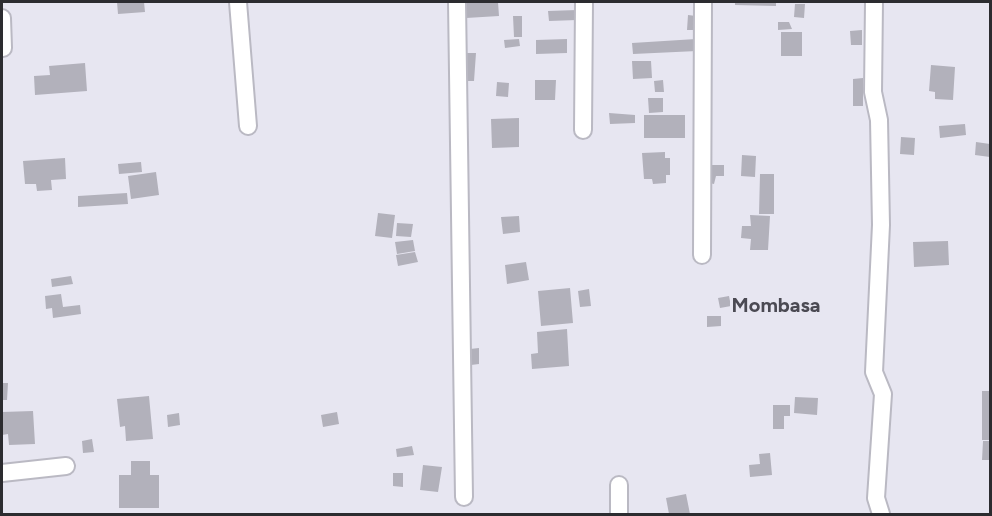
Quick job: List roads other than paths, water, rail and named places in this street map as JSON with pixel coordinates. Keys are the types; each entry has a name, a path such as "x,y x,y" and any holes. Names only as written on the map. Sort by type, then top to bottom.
{"street":[{"path":"238,2 248,126"},
{"path":"457,2 464,496"},
{"path":"583,130 584,2"},
{"path":"702,255 703,2"},
{"path":"874,2 873,92 879,120 881,225 874,372 883,394 876,498 881,514"},
{"path":"2,18 3,48"},
{"path":"2,473 66,466"},
{"path":"619,484 619,514"}],"district":[{"name":"Mombasa","path":"776,306"}]}
